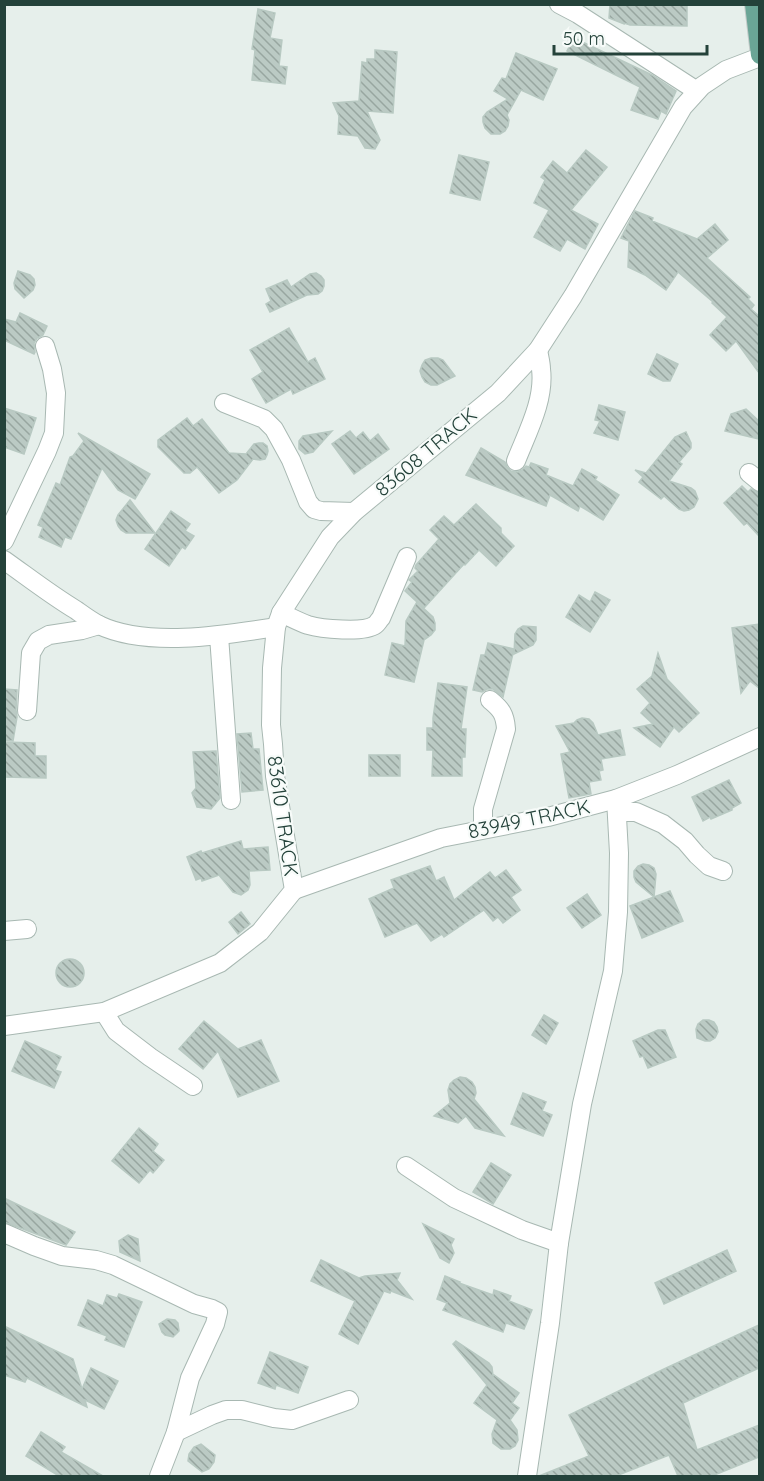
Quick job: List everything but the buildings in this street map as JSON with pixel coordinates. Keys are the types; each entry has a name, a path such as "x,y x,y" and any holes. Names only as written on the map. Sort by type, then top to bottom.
{"main road":[{"path":"756,8 759,56"}],"street":[{"path":"560,4 698,91"},
{"name":"83608 TRACK","path":"278,620 330,537 354,512 498,393 538,350 573,296 683,107 702,86 726,70 759,56"},
{"path":"4,541 54,434 56,393 45,346"},
{"path":"516,461 534,416 541,388 542,370 538,350"},
{"path":"224,403 264,419 274,429 291,460 308,502 314,509 354,512"},
{"path":"4,560 99,625 144,637 219,636 278,620 324,628 348,630 369,628 376,625 381,618 407,557"},
{"name":"83610 TRACK","path":"4,1026 104,1012 220,963 260,932 294,890 275,776 270,725 272,668 278,620"},
{"path":"27,711 31,652 38,641 49,635 99,625"},
{"path":"219,636 231,800"},
{"path":"483,829 483,809 506,729 505,718 499,707 490,700"},
{"name":"83949 TRACK","path":"294,890 441,838 616,805 759,737"},
{"path":"527,1476 550,1323 559,1243 582,1104 613,971 618,912 616,805 663,824 709,866 723,871"},
{"path":"4,931 27,928"},
{"path":"104,1012 117,1031 193,1086"},
{"path":"406,1166 454,1198 522,1230 559,1243"},
{"path":"4,1233 62,1256 96,1260 113,1265 194,1304 218,1312 215,1324 190,1378 176,1432 159,1476"},
{"path":"176,1432 226,1410 242,1410 291,1420 349,1401"}]}
